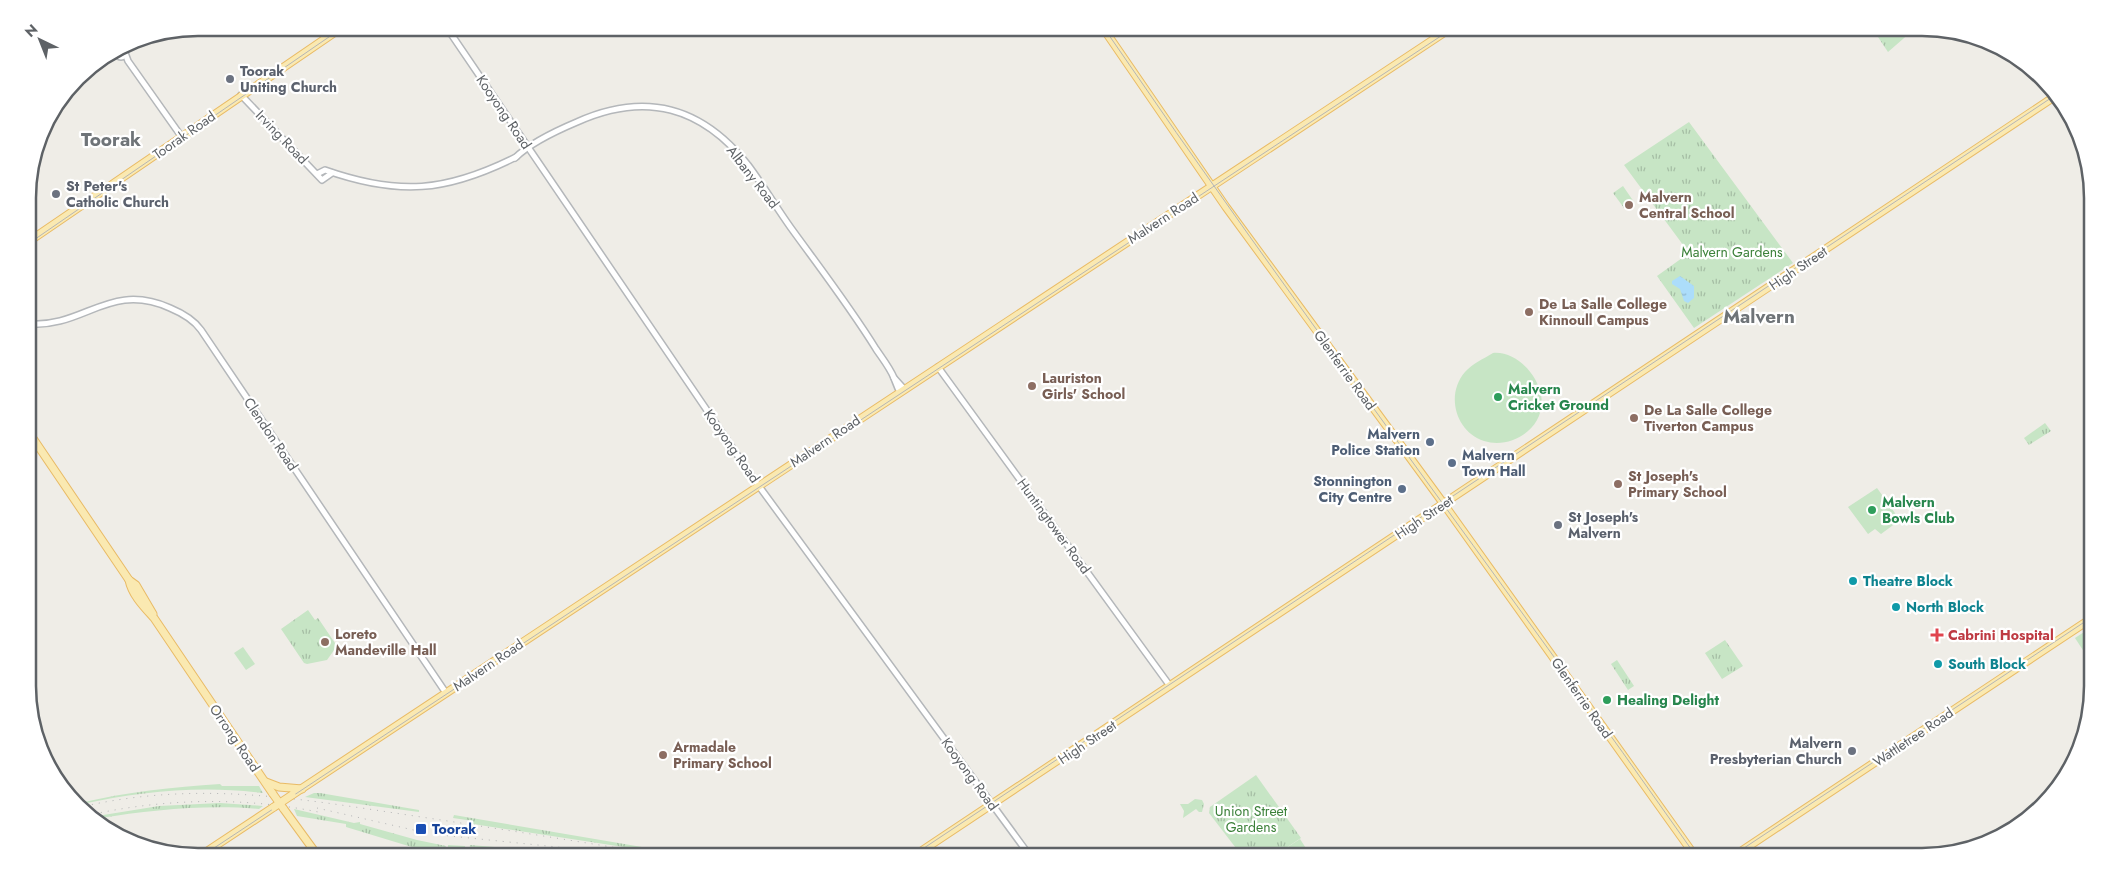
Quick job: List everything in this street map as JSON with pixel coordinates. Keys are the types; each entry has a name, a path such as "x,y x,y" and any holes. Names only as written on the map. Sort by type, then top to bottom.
{"main road":[{"name":"Toorak Road","path":"37,236 329,36"},
{"name":"Glenferrie Road","path":"1108,36 1211,186 1444,504 1689,847"},
{"name":"Malvern Road","path":"213,848 279,806 292,795 1439,36"},
{"name":"High Street","path":"927,848 2050,100"},
{"name":"Orrong Road","path":"36,444 129,580 136,585 149,605 154,618 264,780 279,806 312,848"},
{"name":"Wattletree Road","path":"1747,847 2084,623"},
{"path":"264,780 279,787 302,789"}],"street":[{"name":"Kooyong Road","path":"452,36 759,485 1024,848"},
{"path":"123,55 181,136"},
{"name":"Irving Road","path":"241,95 322,180 332,173"},
{"name":"Albany Road","path":"317,174 325,170 369,184 419,187 445,184 472,178 515,158 541,141 590,116 619,108 663,107 692,117 703,123 725,141 752,170 850,309 902,391"},
{"name":"Clendon Road","path":"37,323 64,320 107,303 132,299 143,299 163,305 192,320 202,330 446,693"},
{"name":"Huntingtower Road","path":"938,367 1170,686"}],"green space":[{"path":"1877,36 1906,36 1888,52"},
{"name":"Malvern Gardens","path":"1689,122 1793,263 1694,328 1657,276 1689,253 1624,165"},
{"path":"1623,186 1634,202 1624,208 1613,193"},
{"name":"Malvern Cricket Ground","path":"1493,353 1509,356 1524,365 1535,379 1541,395 1539,417 1533,426 1516,439 1495,443 1484,441 1466,430 1456,412 1455,402 1459,381 1465,372 1474,364"},
{"path":"2045,423 2051,431 2029,445 2024,438"},
{"name":"Malvern Bowls Club","path":"1877,488 1900,520 1881,534 1875,529 1868,534 1848,507"},
{"path":"308,610 315,620 318,618 337,646 327,660 307,664 304,663 281,629"},
{"path":"2084,632 2084,652 2075,638"},
{"path":"1725,640 1743,666 1722,679 1705,653"},
{"path":"243,647 255,664 246,670 234,653"},
{"path":"1617,660 1634,686 1628,690 1611,664"},
{"name":"Union Street Gardens","path":"1256,775 1301,838 1287,847 1235,847 1209,813 1210,807"},
{"path":"220,784 222,786 259,786 263,793 218,790 172,791 86,802 150,790"},
{"path":"314,793 419,810 419,812 305,797"},
{"path":"1195,799 1202,800 1204,804 1202,812 1196,809 1183,818 1184,811 1180,804 1188,804"},
{"path":"220,803 263,806 259,809 219,807 159,810 105,817 102,815 159,806"},
{"path":"294,809 354,823 360,822 360,824 446,846 446,848 415,848 346,827 346,824 297,816"},
{"path":"454,815 646,848 628,848 473,824 473,821 453,818"},
{"path":"1300,839 1305,847 1287,847"},
{"path":"448,845 465,846 465,848 448,848"},
{"path":"470,845 504,848 470,848"}],"water":[{"path":"1680,276 1694,286 1694,298 1688,303 1684,301 1680,289 1672,284 1672,281"}],"tram line":[{"path":"37,238 330,36"},
{"path":"1109,36 1176,133 1324,340 1690,847"},
{"path":"214,848 1441,36"},
{"path":"925,848 2049,99"},
{"path":"1745,847 2084,622"}],"railway":[{"path":"90,805 168,794 208,793 286,798 615,848"},
{"path":"99,813 151,805 208,801 266,804 323,813"},
{"path":"317,808 431,834 565,848"}],"place":[{"name":"Toorak Uniting Church","path":"230,79"},
{"name":"St Peter's Catholic Church","path":"56,194"},
{"name":"Malvern Central School","path":"1629,205"},
{"name":"De La Salle College Kinnoull Campus","path":"1529,312"},
{"name":"Lauriston Girls' School","path":"1032,386"},
{"name":"Malvern Cricket Ground","path":"1498,397"},
{"name":"De La Salle College Tiverton Campus","path":"1634,418"},
{"name":"Malvern Police Station","path":"1430,442"},
{"name":"Malvern Town Hall","path":"1452,463"},
{"name":"St Joseph's Primary School","path":"1618,484"},
{"name":"Stonnington City Centre","path":"1402,489"},
{"name":"Malvern Bowls Club","path":"1872,510"},
{"name":"St Joseph's Malvern","path":"1558,525"},
{"name":"Theatre Block","path":"1853,581"},
{"name":"North Block","path":"1896,607"},
{"name":"Cabrini Hospital","path":"1937,635"},
{"name":"Loreto Mandeville Hall","path":"325,642"},
{"name":"South Block","path":"1938,664"},
{"name":"Healing Delight","path":"1607,700"},
{"name":"Malvern Presbyterian Church","path":"1852,751"},
{"name":"Armadale Primary School","path":"663,755"},
{"name":"Toorak","path":"421,829"}],"district":[{"name":"Toorak","path":"111,139"},
{"name":"Malvern","path":"1759,316"}]}
